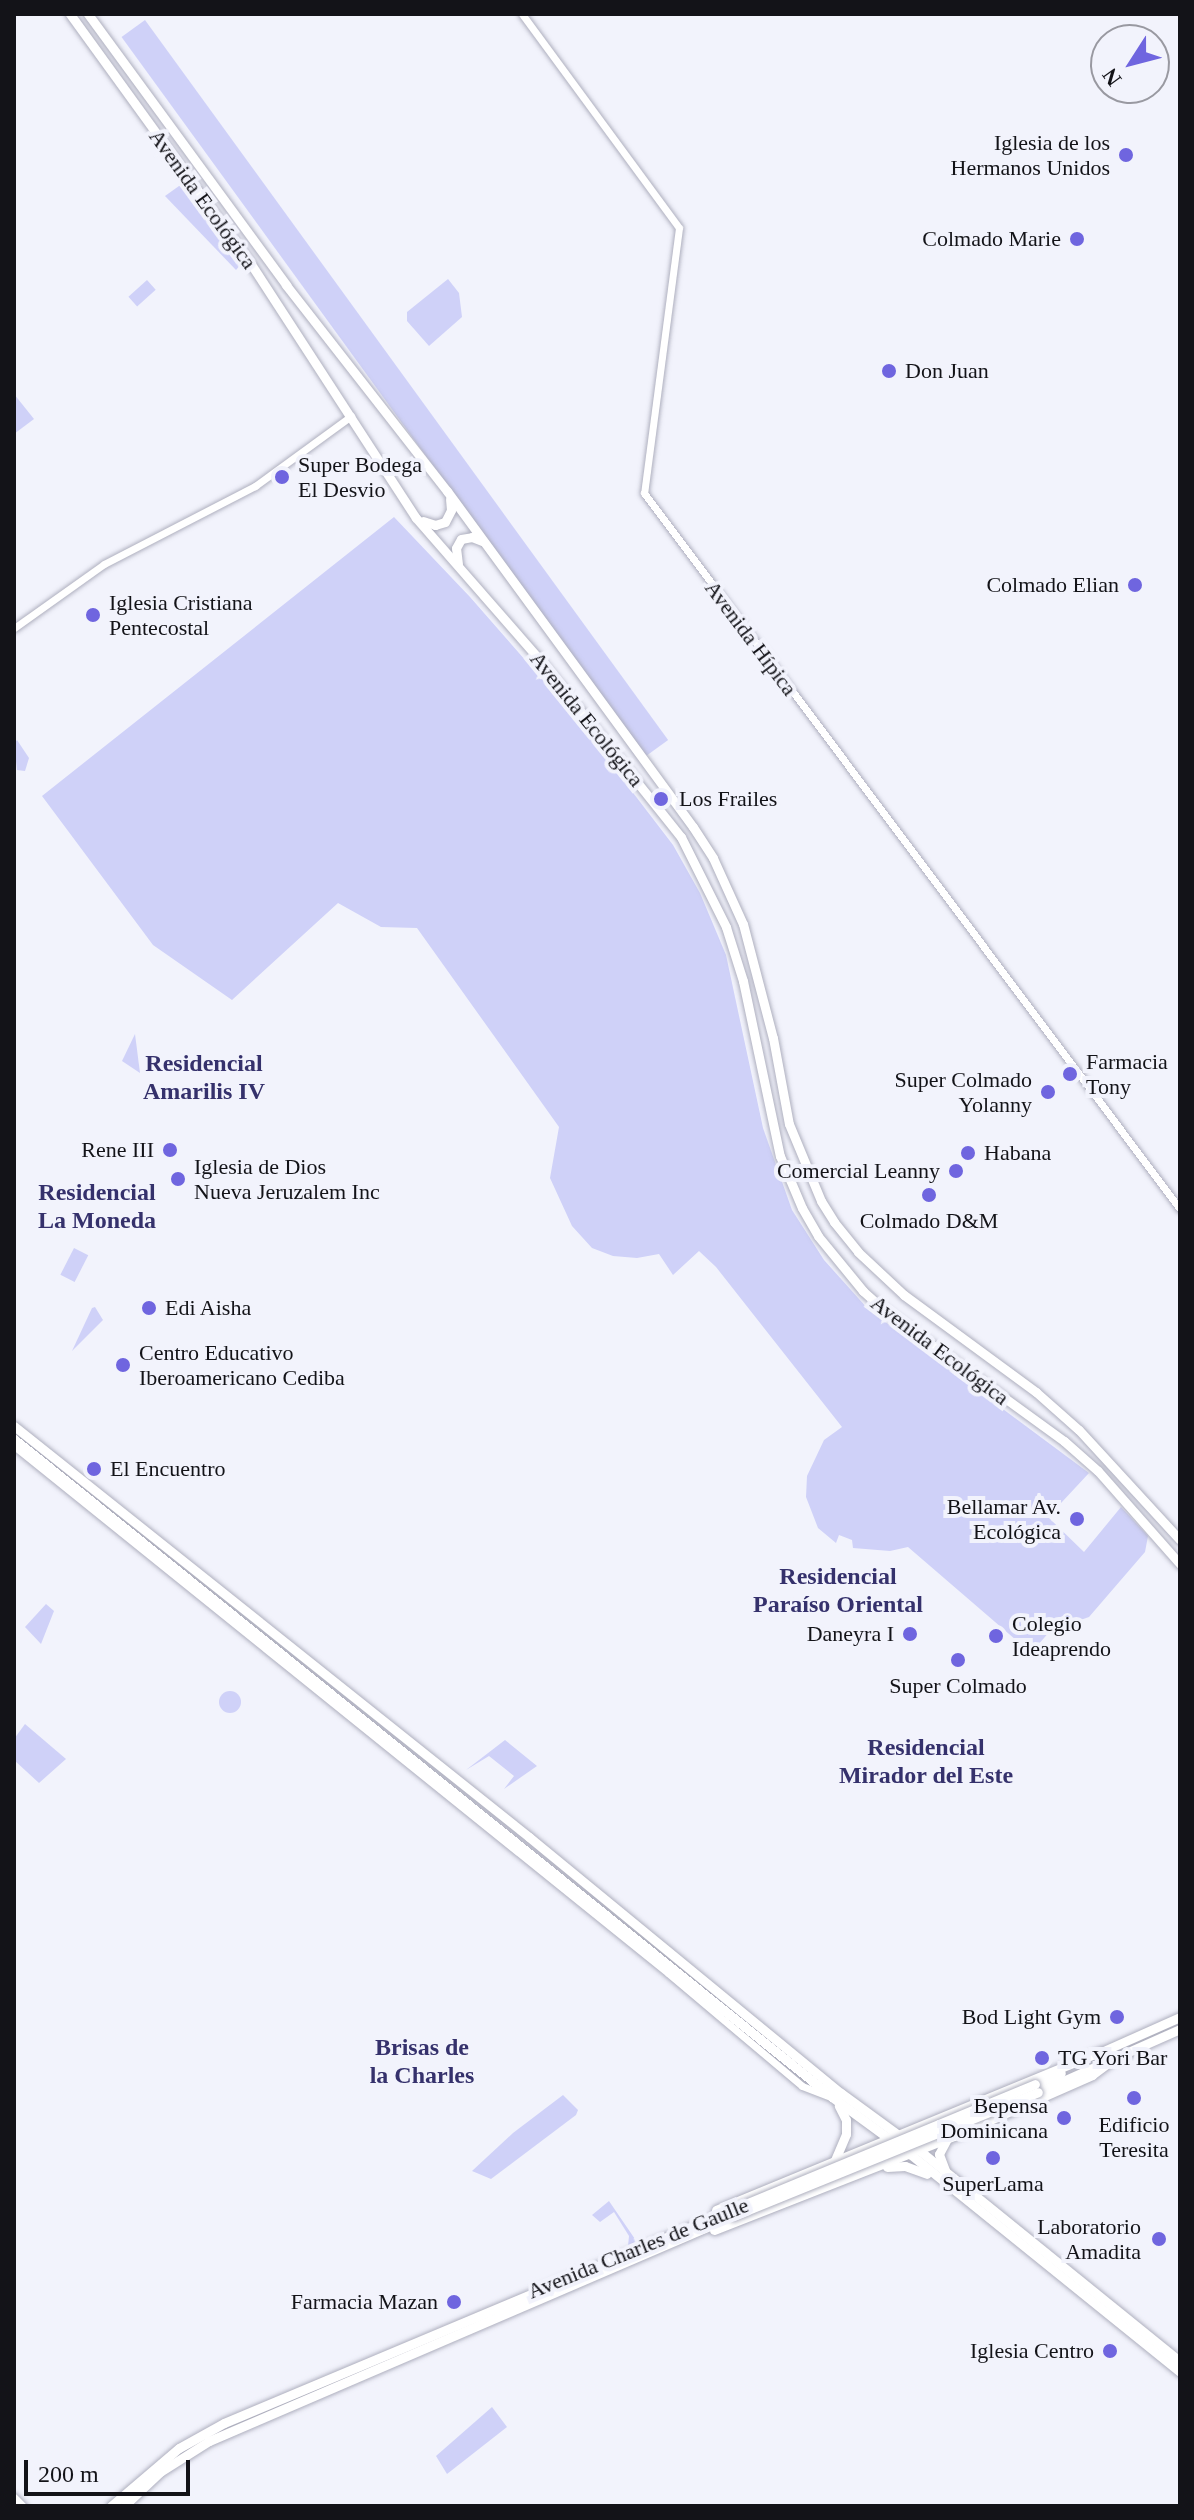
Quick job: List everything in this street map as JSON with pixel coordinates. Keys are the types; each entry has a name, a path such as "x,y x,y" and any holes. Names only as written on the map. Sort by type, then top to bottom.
{"main road":[{"name":"Avenida Ecológica","path":"70,14 228,230 416,518 633,774 681,837 715,899 743,981 780,1156 818,1236 863,1291 885,1311 1098,1471 1180,1564"},
{"path":"88,14 286,285 488,546 713,858 746,934 797,1148 834,1222 858,1252 904,1295 1036,1392 1079,1430 1180,1540"},
{"path":"416,518 430,525 445,522 451,510 447,491"},
{"path":"459,567 455,552 461,539 472,537 488,546"},
{"path":"14,1426 546,1851 1180,2372"},
{"path":"14,1439 532,1852 832,2097 895,2137"},
{"name":"Avenida Charles de Gaulle","path":"1036,2088 1101,2051 1180,2017"},
{"name":"Avenida Charles de Gaulle","path":"111,2506 179,2448 676,2230 732,2213 1180,2029"},
{"path":"676,2230 732,2202 1101,2051"},
{"path":"680,2241 857,2177 954,2136 1092,2075 1117,2056"},
{"path":"832,2097 846,2120 846,2134 835,2160"},
{"path":"864,2112 899,2127 942,2118"},
{"path":"947,2180 939,2154 944,2143 954,2136"},
{"path":"857,2177 897,2166 947,2180 1180,2361"},
{"name":"Avenida Charles de Gaulle","path":"337,2380 680,2241 732,2213"},
{"name":"Avenida Charles de Gaulle","path":"124,2506 182,2457 254,2416"}],"street":[{"name":"Avenida Hípica","path":"522,14 679,228 644,493 1180,1209"},
{"path":"14,628 104,564 255,486 351,416"},
{"path":"14,1446 668,1973 802,2086 832,2097"},
{"path":"14,2497 23,2506"}],"shaded area":[{"path":"145,20 668,740 645,757 122,37"},
{"path":"179,186 185,186 241,264 236,270 165,196"},
{"path":"448,279 459,293 462,317 429,346 407,321 407,312"},
{"path":"147,280 156,290 137,306 128,297"},
{"path":"14,394 34,419 14,434"},
{"path":"394,517 470,597 575,717 673,845 700,893 726,955 763,1128 792,1210 824,1260 868,1309 1089,1473 1048,1517 1084,1552 1121,1507 1148,1536 1145,1552 1089,1617 1063,1626 1057,1623 1031,1653 908,1547 890,1551 853,1548 852,1540 839,1535 836,1543 818,1528 806,1497 807,1476 824,1440 842,1427 716,1267 699,1251 673,1275 659,1254 637,1258 613,1256 592,1248 572,1226 550,1178 559,1127 417,928 381,927 338,903 232,1000 153,945 42,796"},
{"path":"17,740 29,758 25,771 17,770 14,744"},
{"path":"135,1034 140,1073 122,1061"},
{"path":"74,1248 88,1255 75,1282 60,1275"},
{"path":"95,1307 103,1320 72,1351 92,1308"},
{"path":"46,1604 54,1611 41,1644 25,1627"},
{"path":"230,1691 238,1694 241,1702 238,1710 230,1713 222,1710 219,1702 222,1694"},
{"path":"25,1724 66,1759 39,1783 14,1760 14,1739"},
{"path":"505,1740 537,1766 504,1789 514,1776 489,1756 466,1770"},
{"path":"563,2095 578,2110 576,2115 491,2179 472,2171 513,2133"},
{"path":"609,2201 637,2242 628,2246 629,2236 614,2212 600,2222 592,2215"},
{"path":"492,2407 507,2427 447,2474 436,2456"}],"place":[{"name":"Iglesia de los Hermanos Unidos","path":"1126,155"},
{"name":"Colmado Marie","path":"1077,239"},
{"name":"Don Juan","path":"889,371"},
{"name":"Super Bodega El Desvio","path":"282,477"},
{"name":"Colmado Elian","path":"1135,585"},
{"name":"Iglesia Cristiana Pentecostal","path":"93,615"},
{"name":"Los Frailes","path":"661,799"},
{"name":"Farmacia Tony","path":"1070,1074"},
{"name":"Super Colmado Yolanny","path":"1048,1092"},
{"name":"Rene III","path":"170,1150"},
{"name":"Habana","path":"968,1153"},
{"name":"Comercial Leanny","path":"956,1171"},
{"name":"Iglesia de Dios Nueva Jeruzalem Inc","path":"178,1179"},
{"name":"Colmado D&M","path":"929,1195"},
{"name":"Edi Aisha","path":"149,1308"},
{"name":"Centro Educativo Iberoamericano Cediba","path":"123,1365"},
{"name":"El Encuentro","path":"94,1469"},
{"name":"Bellamar Av. Ecológica","path":"1077,1519"},
{"name":"Daneyra I","path":"910,1634"},
{"name":"Colegio Ideaprendo","path":"996,1636"},
{"name":"Super Colmado","path":"958,1660"},
{"name":"Bod Light Gym","path":"1117,2017"},
{"name":"TG Yori Bar","path":"1042,2058"},
{"name":"Edificio Teresita","path":"1134,2098"},
{"name":"Bepensa Dominicana","path":"1064,2118"},
{"name":"SuperLama","path":"993,2158"},
{"name":"Laboratorio Amadita","path":"1159,2239"},
{"name":"Farmacia Mazan","path":"454,2302"},
{"name":"Iglesia Centro","path":"1110,2351"}],"district":[{"name":"Residencial Amarilis IV","path":"204,1078"},
{"name":"Residencial La Moneda","path":"97,1207"},
{"name":"Residencial Paraíso Oriental","path":"838,1591"},
{"name":"Residencial Mirador del Este","path":"926,1762"},
{"name":"Brisas de la Charles","path":"422,2062"}]}
